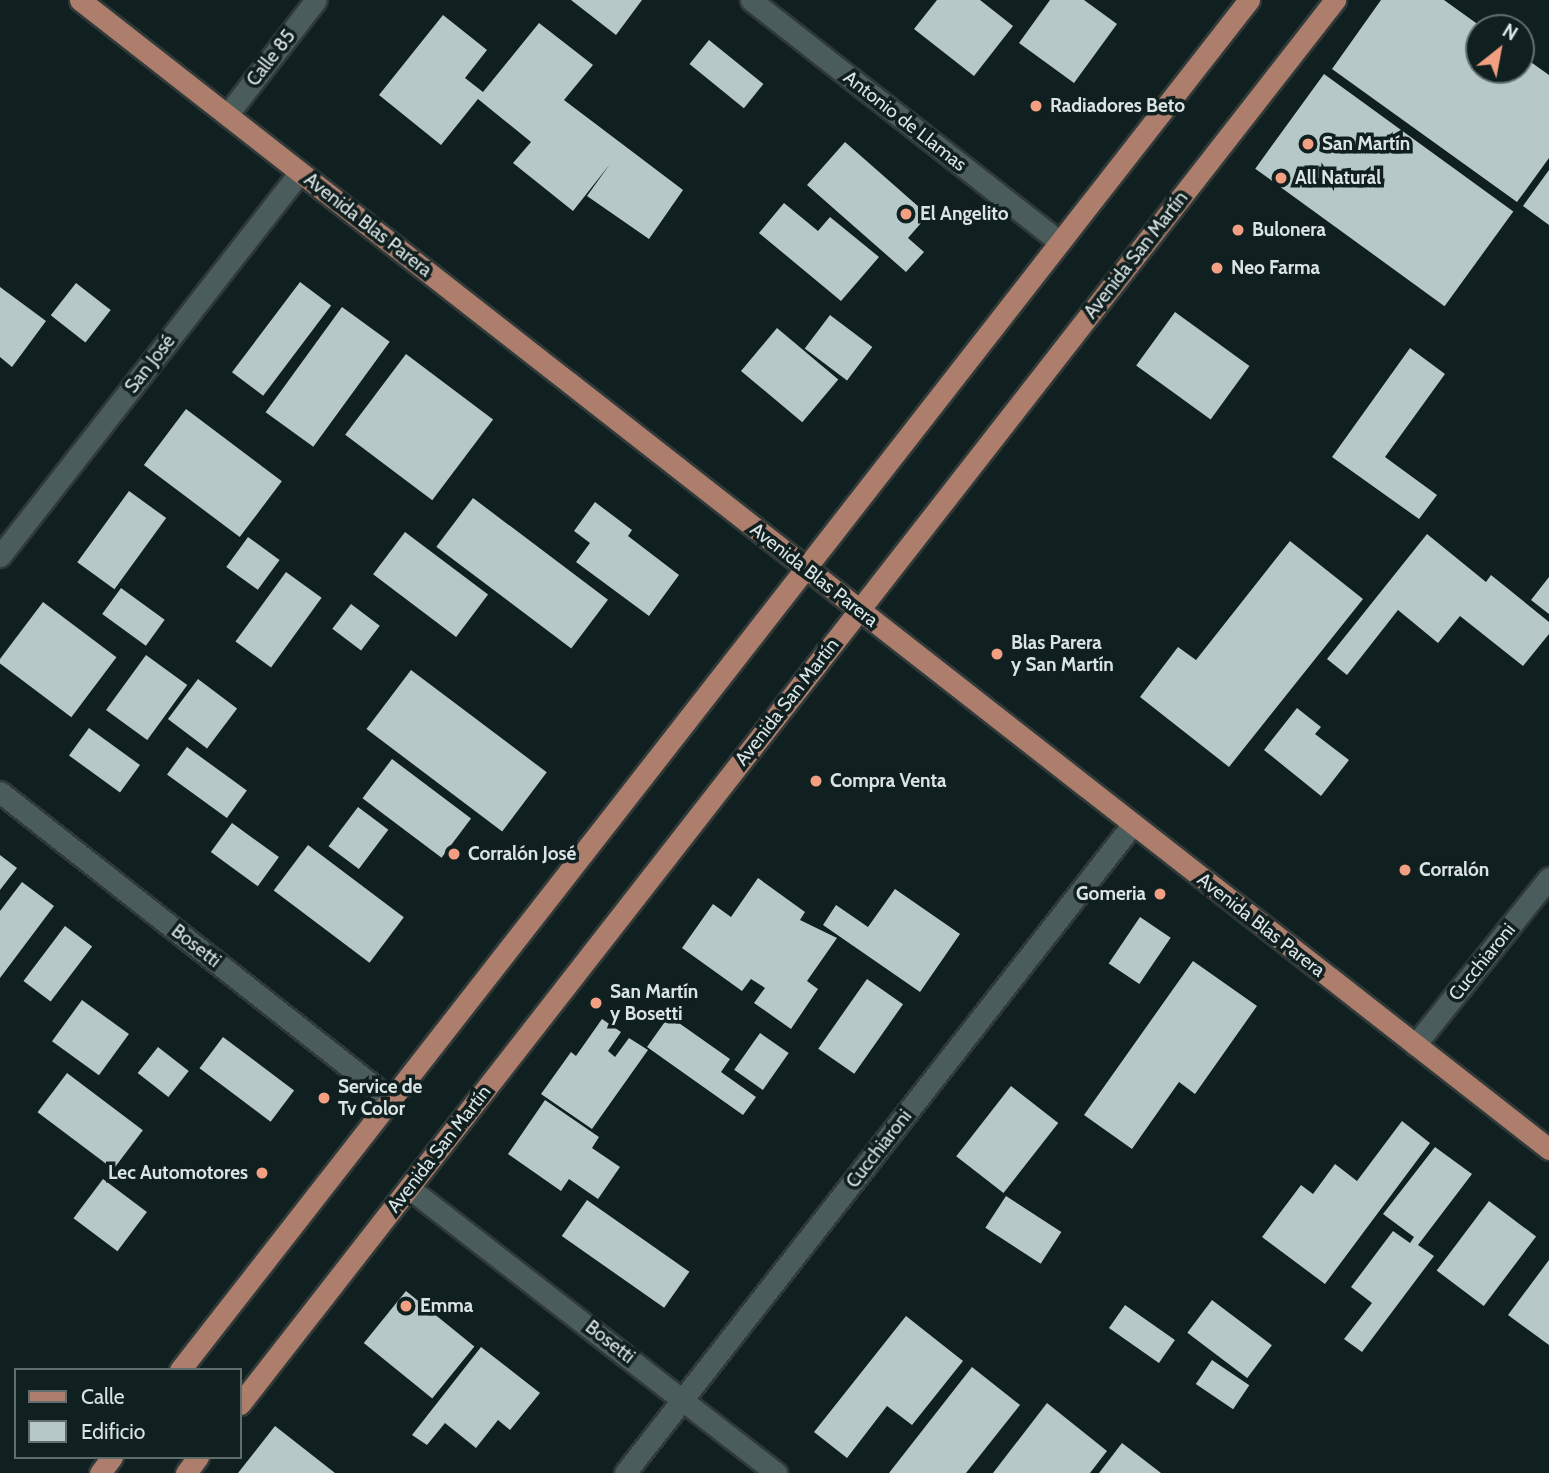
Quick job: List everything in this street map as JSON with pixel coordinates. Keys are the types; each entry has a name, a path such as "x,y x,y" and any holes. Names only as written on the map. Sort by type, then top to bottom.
{"main road":[{"name":"Avenida Blas Parera","path":"80,0 1549,1149"},
{"path":"182,1368 1249,0"},
{"name":"Avenida San Martín","path":"242,1401 1335,0"}],"street":[{"name":"Calle 85","path":"227,115 316,0"},
{"name":"Antonio de Llamas","path":"751,0 1060,242"},
{"name":"San José","path":"0,556 300,172"},
{"name":"Bosetti","path":"0,792 391,1100"},
{"name":"Cucchiaroni","path":"625,1473 1132,825"},
{"name":"Cucchiaroni","path":"1415,1045 1549,878"},
{"name":"Bosetti","path":"409,1188 777,1473"}],"building":[{"path":"571,0 642,0 616,35"},
{"path":"937,0 980,0 1013,26 974,76 914,29"},
{"path":"1050,0 1084,0 1117,24 1074,83 1019,43"},
{"path":"1381,0 1444,0 1465,15 1465,84 1535,84 1535,65 1549,75 1549,158 1517,202 1332,69"},
{"path":"443,15 487,50 465,78 483,92 539,23 593,65 564,100 683,190 649,239 587,196 610,164 573,211 513,163 531,142 478,99 441,145 379,95"},
{"path":"709,40 763,84 744,108 689,64"},
{"path":"1324,74 1513,212 1445,306 1255,169"},
{"path":"845,142 928,215 908,238 924,252 906,272 807,185"},
{"path":"1549,170 1549,225 1523,206"},
{"path":"784,203 818,231 830,217 879,257 841,301 759,233"},
{"path":"300,282 331,305 263,396 232,372"},
{"path":"76,283 111,310 85,342 51,315"},
{"path":"0,287 46,321 12,367 0,357"},
{"path":"342,307 390,342 313,447 266,412"},
{"path":"1175,312 1249,366 1211,419 1136,365"},
{"path":"830,315 872,347 847,380 805,349"},
{"path":"777,328 838,379 802,422 741,371"},
{"path":"1410,348 1445,374 1385,457 1437,495 1419,519 1332,457"},
{"path":"406,354 493,420 432,500 345,435"},
{"path":"186,409 282,481 240,537 144,465"},
{"path":"129,491 166,518 114,589 77,562"},
{"path":"473,498 608,600 571,648 436,547"},
{"path":"595,502 632,530 628,536 679,575 649,616 576,562 590,543 574,531"},
{"path":"405,532 488,595 456,637 373,574"},
{"path":"1427,534 1486,582 1491,575 1549,622 1549,634 1523,666 1460,616 1438,643 1398,610 1347,675 1327,659"},
{"path":"248,537 280,560 258,590 226,567"},
{"path":"1290,541 1363,599 1229,767 1140,697 1178,647 1196,660"},
{"path":"286,572 322,598 271,667 235,642"},
{"path":"1549,577 1549,614 1531,600"},
{"path":"121,588 165,620 146,646 102,614"},
{"path":"43,602 116,657 71,717 0,664 0,659"},
{"path":"351,604 380,626 361,650 332,629"},
{"path":"146,655 187,685 147,740 106,710"},
{"path":"411,670 547,772 502,831 366,729"},
{"path":"198,679 237,708 207,748 168,719"},
{"path":"1297,708 1321,727 1315,734 1349,760 1321,796 1264,750"},
{"path":"89,728 140,765 120,793 69,756"},
{"path":"187,747 247,790 227,818 167,775"},
{"path":"392,759 471,819 442,858 363,798"},
{"path":"358,807 388,830 359,869 329,846"},
{"path":"232,823 279,857 258,886 211,852"},
{"path":"308,845 404,917 370,963 274,891"},
{"path":"0,855 17,868 0,890"},
{"path":"758,878 805,912 800,920 837,938 807,981 818,989 791,1029 754,1003 765,988 751,979 742,991 682,948 713,904 731,917"},
{"path":"22,882 54,906 0,978 0,911"},
{"path":"895,889 960,934 920,992 823,925 836,905 868,927"},
{"path":"1140,917 1171,938 1139,984 1109,963"},
{"path":"65,926 92,946 51,1002 23,981"},
{"path":"1193,961 1257,1006 1195,1094 1179,1082 1132,1149 1084,1115"},
{"path":"867,979 903,1004 854,1074 818,1049"},
{"path":"82,1000 129,1034 99,1075 52,1041"},
{"path":"669,1016 730,1059 721,1072 756,1097 743,1115 647,1047"},
{"path":"602,1019 621,1032 608,1051 615,1057 629,1038 648,1050 592,1129 541,1094 571,1052 576,1056"},
{"path":"760,1033 789,1053 763,1090 734,1070"},
{"path":"223,1037 294,1091 271,1122 200,1068"},
{"path":"158,1047 189,1071 168,1097 138,1073"},
{"path":"67,1073 143,1130 113,1169 38,1112"},
{"path":"1011,1086 1058,1123 1003,1193 956,1156"},
{"path":"545,1100 599,1137 592,1148 620,1167 598,1199 569,1179 561,1191 508,1154"},
{"path":"1402,1121 1430,1143 1325,1284 1262,1237 1301,1185 1313,1194 1335,1164 1357,1181"},
{"path":"1435,1147 1472,1174 1418,1245 1434,1256 1362,1352 1344,1339 1372,1303 1351,1287 1393,1231 1410,1243 1414,1237 1383,1214"},
{"path":"103,1179 147,1212 117,1251 74,1218"},
{"path":"1006,1196 1061,1232 1041,1264 985,1228"},
{"path":"587,1200 689,1272 664,1308 562,1236"},
{"path":"1489,1201 1536,1237 1484,1306 1437,1270"},
{"path":"1549,1260 1549,1345 1508,1315"},
{"path":"406,1291 474,1346 432,1398 364,1343"},
{"path":"1212,1300 1272,1345 1247,1378 1187,1333"},
{"path":"1125,1305 1175,1340 1159,1363 1109,1328"},
{"path":"906,1316 963,1361 912,1425 887,1406 847,1458 814,1432"},
{"path":"481,1347 540,1393 510,1430 498,1420 476,1448 445,1423 427,1445 412,1435"},
{"path":"1212,1360 1249,1385 1233,1409 1196,1384"},
{"path":"972,1367 1020,1405 966,1473 889,1473"},
{"path":"1047,1403 1107,1451 1090,1473 993,1473"},
{"path":"275,1426 335,1473 238,1473"},
{"path":"1122,1443 1161,1473 1099,1473"}],"place":[{"name":"Radiadores Beto","path":"1036,106"},
{"name":"San Martín","path":"1308,144"},
{"name":"All Natural","path":"1281,178"},
{"name":"El Angelito","path":"906,214"},
{"name":"Bulonera","path":"1238,230"},
{"name":"Neo Farma","path":"1217,268"},
{"name":"Blas Parera y San Martín","path":"997,654"},
{"name":"Compra Venta","path":"816,781"},
{"name":"Corralón José","path":"454,854"},
{"name":"Corralón","path":"1405,870"},
{"name":"Gomeria","path":"1160,894"},
{"name":"San Martín y Bosetti","path":"596,1003"},
{"name":"Service de Tv Color","path":"324,1098"},
{"name":"Lec Automotores","path":"262,1173"},
{"name":"Emma","path":"406,1306"}]}
